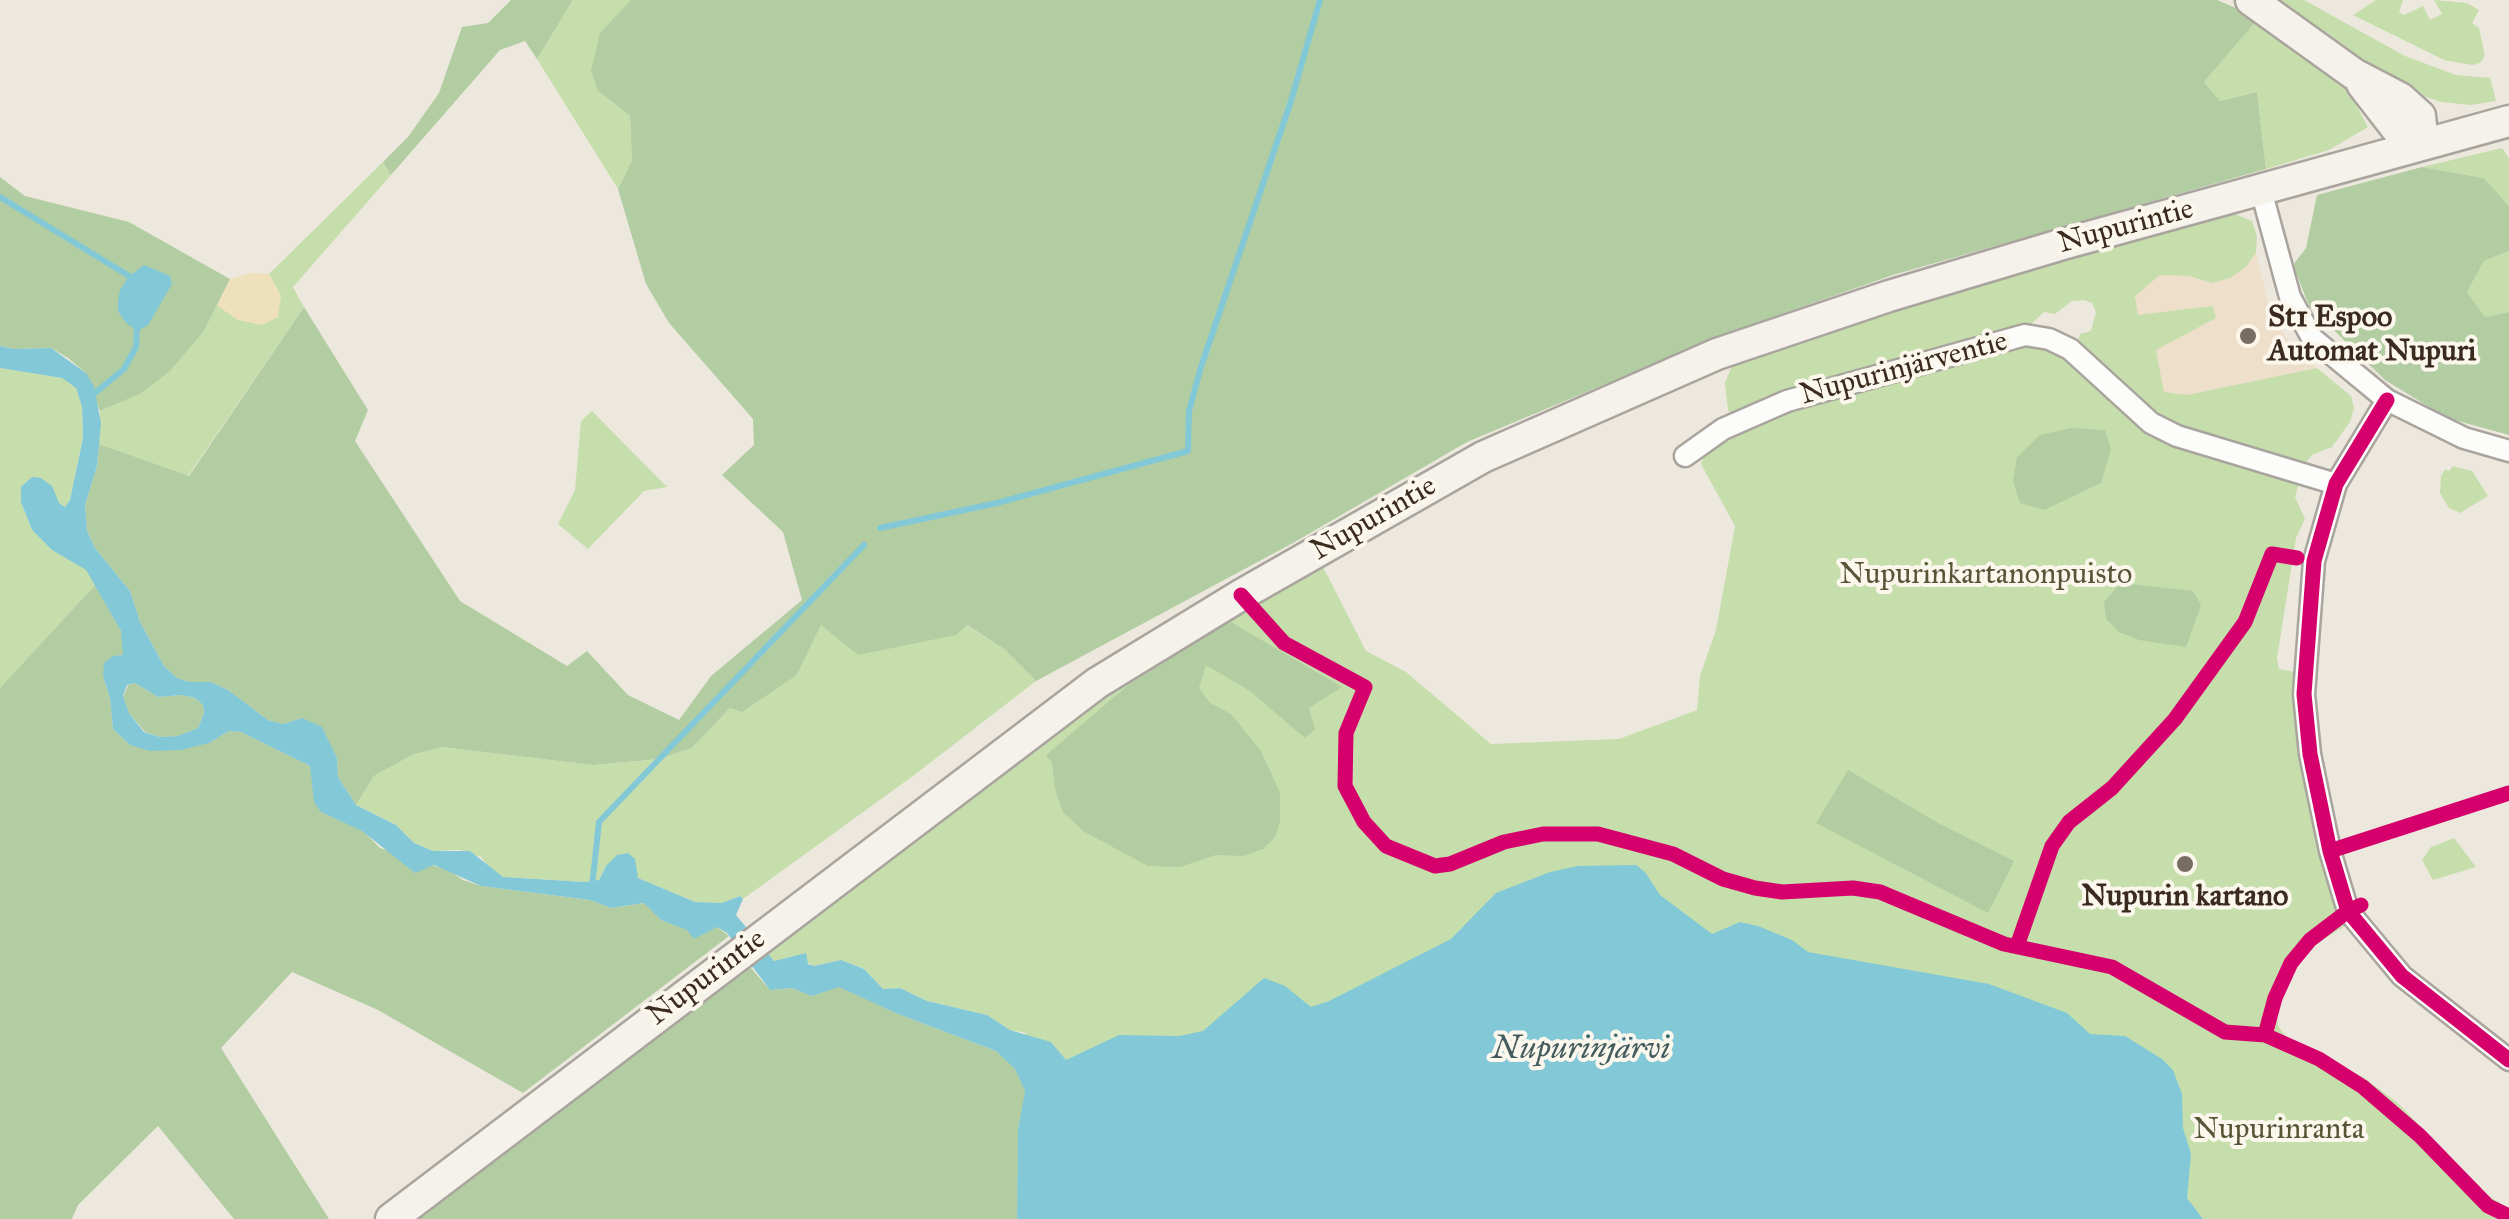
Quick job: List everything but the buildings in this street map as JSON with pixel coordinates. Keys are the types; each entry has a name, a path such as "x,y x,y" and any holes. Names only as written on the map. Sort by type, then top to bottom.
{"main road":[{"path":"2250,0 2354,74 2400,98 2420,116 2422,144"},
{"name":"Nupurintie","path":"391,1219 1097,683 1482,457 1717,354 2028,254 2509,121"}],"street":[{"path":"2261,190 2275,249 2300,320 2312,338 2386,400 2464,438 2509,451"},
{"name":"Nupurinjärventie","path":"1685,456 1722,429 1787,401 2025,335 2049,339 2070,350 2151,424 2176,436 2336,484"},
{"path":"2386,400 2336,484 2314,561 2304,694 2310,754 2348,910 2402,976 2509,1060"}],"shaded area":[{"path":"2256,252 2270,311 2292,347 2317,368 2187,395 2164,392 2156,350 2215,318 2213,306 2138,316 2135,296 2159,275 2189,276 2212,283 2246,267"}],"green space":[{"path":"511,0 573,0 537,59 525,41 500,50 391,175 383,162 408,137 439,93 462,27 488,23"},
{"path":"573,0 631,0 600,33 598,91 630,116 632,160 618,189 537,59"},
{"path":"631,0 2217,0 2259,18 2204,82 2220,101 2257,92 2266,169 1893,275 1725,334 1467,442 1293,543 1036,681 1004,649 967,625 956,635 858,655 821,625 797,675 742,712 730,708 692,748 659,759 593,765 442,747 412,755 374,776 356,805 338,777 337,758 302,718 283,724 268,720 228,690 211,682 177,678 164,666 140,622 130,591 95,548 87,531 85,505 99,444 189,476 304,307 368,410 355,441 460,601 567,666 587,651 628,695 679,720 711,676 802,600 783,532 722,475 754,445 753,419 669,323 646,284 618,189 632,160 630,116 598,91 591,71 600,33"},
{"path":"2266,0 2304,0 2405,56 2456,75 2490,78 2496,101 2471,105 2441,102 2417,94 2368,69"},
{"path":"2376,0 2403,0 2399,12 2404,15 2423,6 2430,20 2442,14 2434,0 2467,3 2479,10 2472,23 2479,28 2485,56 2472,65 2444,60 2353,15"},
{"path":"2259,18 2338,78 2368,127 2329,150 2266,169 2257,92 2220,101 2204,82"},
{"path":"2502,148 2509,158 2509,206 2484,178 2422,167"},
{"path":"383,162 391,175 293,287 304,307 188,476 99,444 100,411 140,394 204,331 217,305 238,320 281,296 269,274"},
{"path":"2422,167 2484,178 2509,206 2509,251 2484,261 2467,292 2485,317 2509,312 2509,435 2447,418 2385,380 2309,306 2293,265 2306,248 2317,195"},
{"path":"0,177 25,196 129,222 230,279 204,331 170,371 140,394 100,411 86,373 68,358 51,348 0,346"},
{"path":"2230,212 2252,221 2257,236 2256,252 2246,267 2230,278 2212,283 2189,276 2160,275 2135,296 2138,315 2213,306 2216,318 2156,350 2164,392 2187,395 2317,368 2351,396 2354,408 2350,422 2332,447 2312,455 2304,465 2157,419 2077,344 2080,334 2091,331 2096,312 2092,303 2084,300 2072,301 2055,314 2044,312 2027,328 1738,414 1728,410 1725,383 1731,368 1741,358 1843,321"},
{"path":"2509,251 2509,312 2485,317 2467,292 2484,261"},
{"path":"2021,344 2058,353 2073,362 2135,423 2161,439 2299,483 2295,497 2305,519 2296,538 2277,658 2279,669 2295,672 2296,721 2316,844 2327,881 2348,924 2313,946 2291,976 2277,1008 2278,1026 2288,1039 2363,1077 2399,1104 2481,1191 2509,1209 2509,1219 2203,1219 2187,1198 1063,1219 698,1219 1027,1033 1010,1030 987,1015 927,1001 900,988 883,989 864,969 841,960 814,966 794,956 774,961 766,952 1080,711 1320,561 1366,651 1406,672 1491,744 1619,739 1697,710 1700,676 1716,630 1735,526 1701,464 1706,450 1730,432 1781,412"},
{"path":"0,368 62,378 76,388 82,407 83,438 70,500 65,507 59,503 21,502 32,530 52,550 86,569 96,584 0,688"},
{"path":"592,411 667,487 644,491 588,549 558,524 575,490 581,421"},
{"path":"2071,428 2105,430 2111,449 2101,483 2044,510 2020,503 2013,481 2017,457 2040,435"},
{"path":"2453,466 2472,471 2488,496 2460,513 2449,508 2440,493 2441,476"},
{"path":"2121,583 2193,591 2201,605 2186,647 2139,640 2119,632 2106,619 2104,602"},
{"path":"96,584 124,644 123,656 103,676 113,729 130,745 209,743 229,731 241,732 310,766 321,812 363,831 380,848 450,871 481,886 590,900 611,908 645,903 661,920 688,930 717,927 729,936 523,1093 378,1010 292,972 221,1048 329,1219 234,1219 158,1126 78,1205 72,1219 0,1219 0,688"},
{"path":"1229,621 1342,687 1309,708 1315,729 1305,738 1250,691 1206,665 1199,688 1210,703 1231,714 1261,751 1280,793 1280,822 1275,837 1263,849 1243,856 1216,855 1180,867 1148,866 1083,831 1063,812 1052,763 1046,755 1127,686"},
{"path":"821,625 966,625 1004,649 1036,681 743,899 739,896 722,903 695,902 638,878 635,867 606,866 599,880 585,882 503,877 481,857 460,850 433,851 414,843 396,825 356,805 374,776 412,755 442,747 593,765 659,759 692,748 730,708 797,675"},
{"path":"135,683 158,697 195,698 203,705 204,713 198,728 178,736 160,737 145,732 129,713 123,697 128,685"},
{"path":"1848,770 1940,824 2014,861 1988,913 1816,823"},
{"path":"2454,838 2476,867 2433,880 2422,860 2431,847"},
{"path":"750,967 770,990 792,988 812,996 839,986 898,1014 996,1051 1015,1069 1025,1091 1018,1130 1017,1219 419,1219"}],"sand":[{"path":"250,273 269,274 281,296 278,317 262,325 238,320 217,305 230,279"}],"water":[{"path":"144,265 170,276 172,284 148,325 138,331 118,311 118,300 129,276"},
{"name":"Nupurinjärvi","path":"0,346 51,348 86,373 94,386 101,423 97,466 85,505 87,531 95,548 130,591 140,622 164,666 177,678 211,682 228,690 268,720 283,724 302,718 322,727 337,758 338,777 356,805 396,825 414,843 433,851 470,851 503,877 585,882 599,880 617,855 628,853 635,859 638,878 695,902 722,903 740,896 743,899 736,915 774,961 806,953 808,964 814,966 841,960 864,969 883,989 900,988 927,1001 987,1015 1010,1030 1051,1042 1066,1060 1119,1035 1179,1036 1203,1031 1264,978 1285,986 1311,1007 1329,1001 1451,939 1496,893 1550,872 1578,866 1636,865 1660,895 1712,934 1740,922 1792,940 1808,952 1989,984 2067,1013 2090,1034 2125,1036 2162,1059 2173,1070 2182,1094 2183,1128 2191,1154 2187,1198 2203,1219 1017,1219 1018,1130 1025,1091 1015,1069 996,1051 839,987 812,996 792,988 770,990 727,933 717,927 694,939 687,930 661,920 644,903 611,908 590,900 481,886 434,865 415,873 362,831 321,812 314,802 310,766 241,732 229,731 209,743 181,750 150,751 130,745 113,729 103,676 104,663 123,655 121,631 86,570 52,550 32,530 21,502 21,487 32,477 52,486 65,507 70,500 83,438 82,407 76,388 62,378 0,368","holes":["135,683 158,697 195,698 203,705 204,713 198,728 178,736 160,737 144,732 129,713 123,696 127,685"]}],"waterway":[{"path":"880,528 997,503 1188,451 1189,411 1201,367 1291,101 1320,0"},
{"path":"0,197 129,276 131,283"},
{"path":"89,398 124,369 136,347 137,325"},
{"path":"592,887 599,822 864,545"}],"cycle path":[{"path":"2387,400 2336,484 2314,561 2304,694 2310,754 2330,851 2348,911 2402,976 2509,1060"},
{"path":"2017,946 2052,846 2069,822 2112,788 2175,719 2245,622 2272,554 2297,558"},
{"path":"1241,595 1284,643 1365,687 1346,733 1345,786 1364,822 1386,846 1435,866 1450,864 1504,842 1543,834 1598,834 1673,854 1723,879 1755,888 1782,892 1853,888 1880,892 2004,944 2112,967 2225,1032 2265,1035 2319,1059 2363,1087 2420,1136 2488,1206 2509,1216"},
{"path":"2330,851 2509,793"},
{"path":"2265,1035 2275,998 2291,963 2310,940 2361,905"}],"place":[{"name":"St1 Espoo Automat Nupuri","path":"2248,336"},
{"name":"Nupurin kartano","path":"2185,864"}],"park label":[{"name":"Nupurinkartanonpuisto","path":"1986,576"},
{"name":"Nupurinranta","path":"2279,1131"}]}
